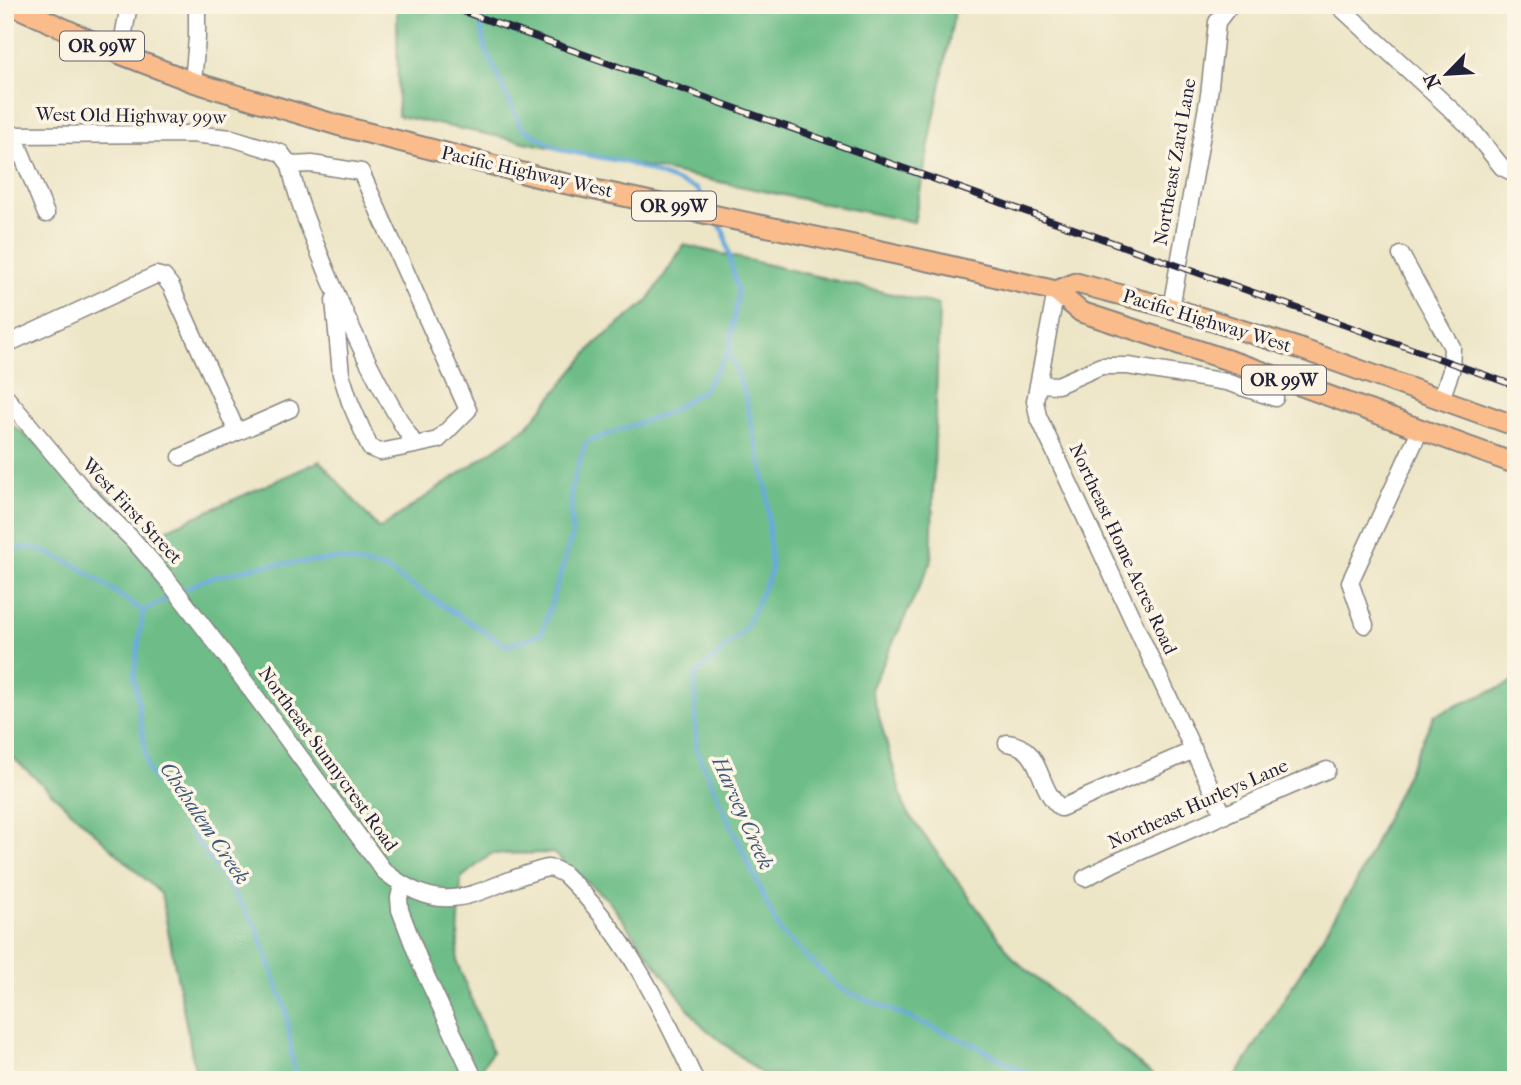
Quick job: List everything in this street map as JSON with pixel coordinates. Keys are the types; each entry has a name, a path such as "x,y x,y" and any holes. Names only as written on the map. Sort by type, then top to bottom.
{"main road":[{"name":"Pacific Highway West","path":"12,5 120,54 193,82 417,146 558,182 933,261 1056,291 1081,312 1255,369 1516,464"},
{"name":"Pacific Highway West","path":"1056,291 1076,283 1171,308 1298,348 1516,426"}],"street":[{"path":"120,54 129,5"},
{"path":"193,82 197,5"},
{"name":"Northeast Zard Lane","path":"1171,308 1209,95 1217,22 1230,5"},
{"path":"1338,5 1469,126 1502,167 1516,174"},
{"name":"West Old Highway 99w","path":"9,135 191,134 232,138 281,153 290,165"},
{"path":"9,135 46,214"},
{"path":"334,287 341,374 370,448 380,452 415,445 438,439 468,410 361,172 312,164 290,165 301,204 358,344 386,399 415,445"},
{"path":"1401,255 1452,348 1451,371 1441,399"},
{"path":"5,345 156,275 164,277 171,286 237,432"},
{"name":"Northeast Home Acres Road","path":"1056,291 1035,401 1038,416 1224,816"},
{"path":"1038,384 1058,385 1101,366 1128,366 1226,382 1275,398"},
{"name":"West First Street","path":"5,396 87,494 134,541 226,656"},
{"path":"181,457 290,409"},
{"path":"1365,625 1350,582 1420,430"},
{"name":"Northeast Sunnycrest Road","path":"226,656 368,851 384,871 402,885 417,893 446,898 468,896 547,869 564,874 613,929 646,982 695,1080"},
{"path":"1007,743 1021,745 1030,753 1052,800 1061,808 1194,750"},
{"name":"Northeast Hurleys Lane","path":"1085,878 1327,770"},
{"path":"402,885 400,910 421,965 475,1080"}],"green space":[{"path":"397,5 956,5 914,222 398,116"},
{"path":"684,245 939,305 931,562 871,689 905,809 1015,960 1158,1080 857,1080 762,1074 700,1024 608,900 553,853 491,854 461,878 457,962 492,1052 473,1080 197,1080 161,894 5,750 5,420 159,533 320,461 379,529 527,427 596,343 647,302"},
{"path":"1516,681 1516,1080 1234,1080 1357,881 1434,715"}],"waterway":[{"name":"Chehalem Creek","path":"478,5 485,48 521,127 560,150 625,162 697,189 709,208"},
{"name":"Chehalem Creek","path":"181,591 204,580 258,566 338,559 386,569 507,646 542,633 572,536 571,489 586,442 667,413 703,390 729,351 738,294 724,232 719,224"},
{"name":"Harvey Creek","path":"729,351 744,392 767,489 771,572 745,629 695,676 696,749 780,932 841,989 977,1046 1038,1080"},
{"path":"5,550 33,547 76,565 143,611"},
{"name":"Chehalem Creek","path":"143,611 174,595"},
{"name":"Chehalem Creek","path":"143,611 134,676 148,770 256,926 286,1010 295,1080"}],"railway":[{"path":"445,5 1516,386"}]}
